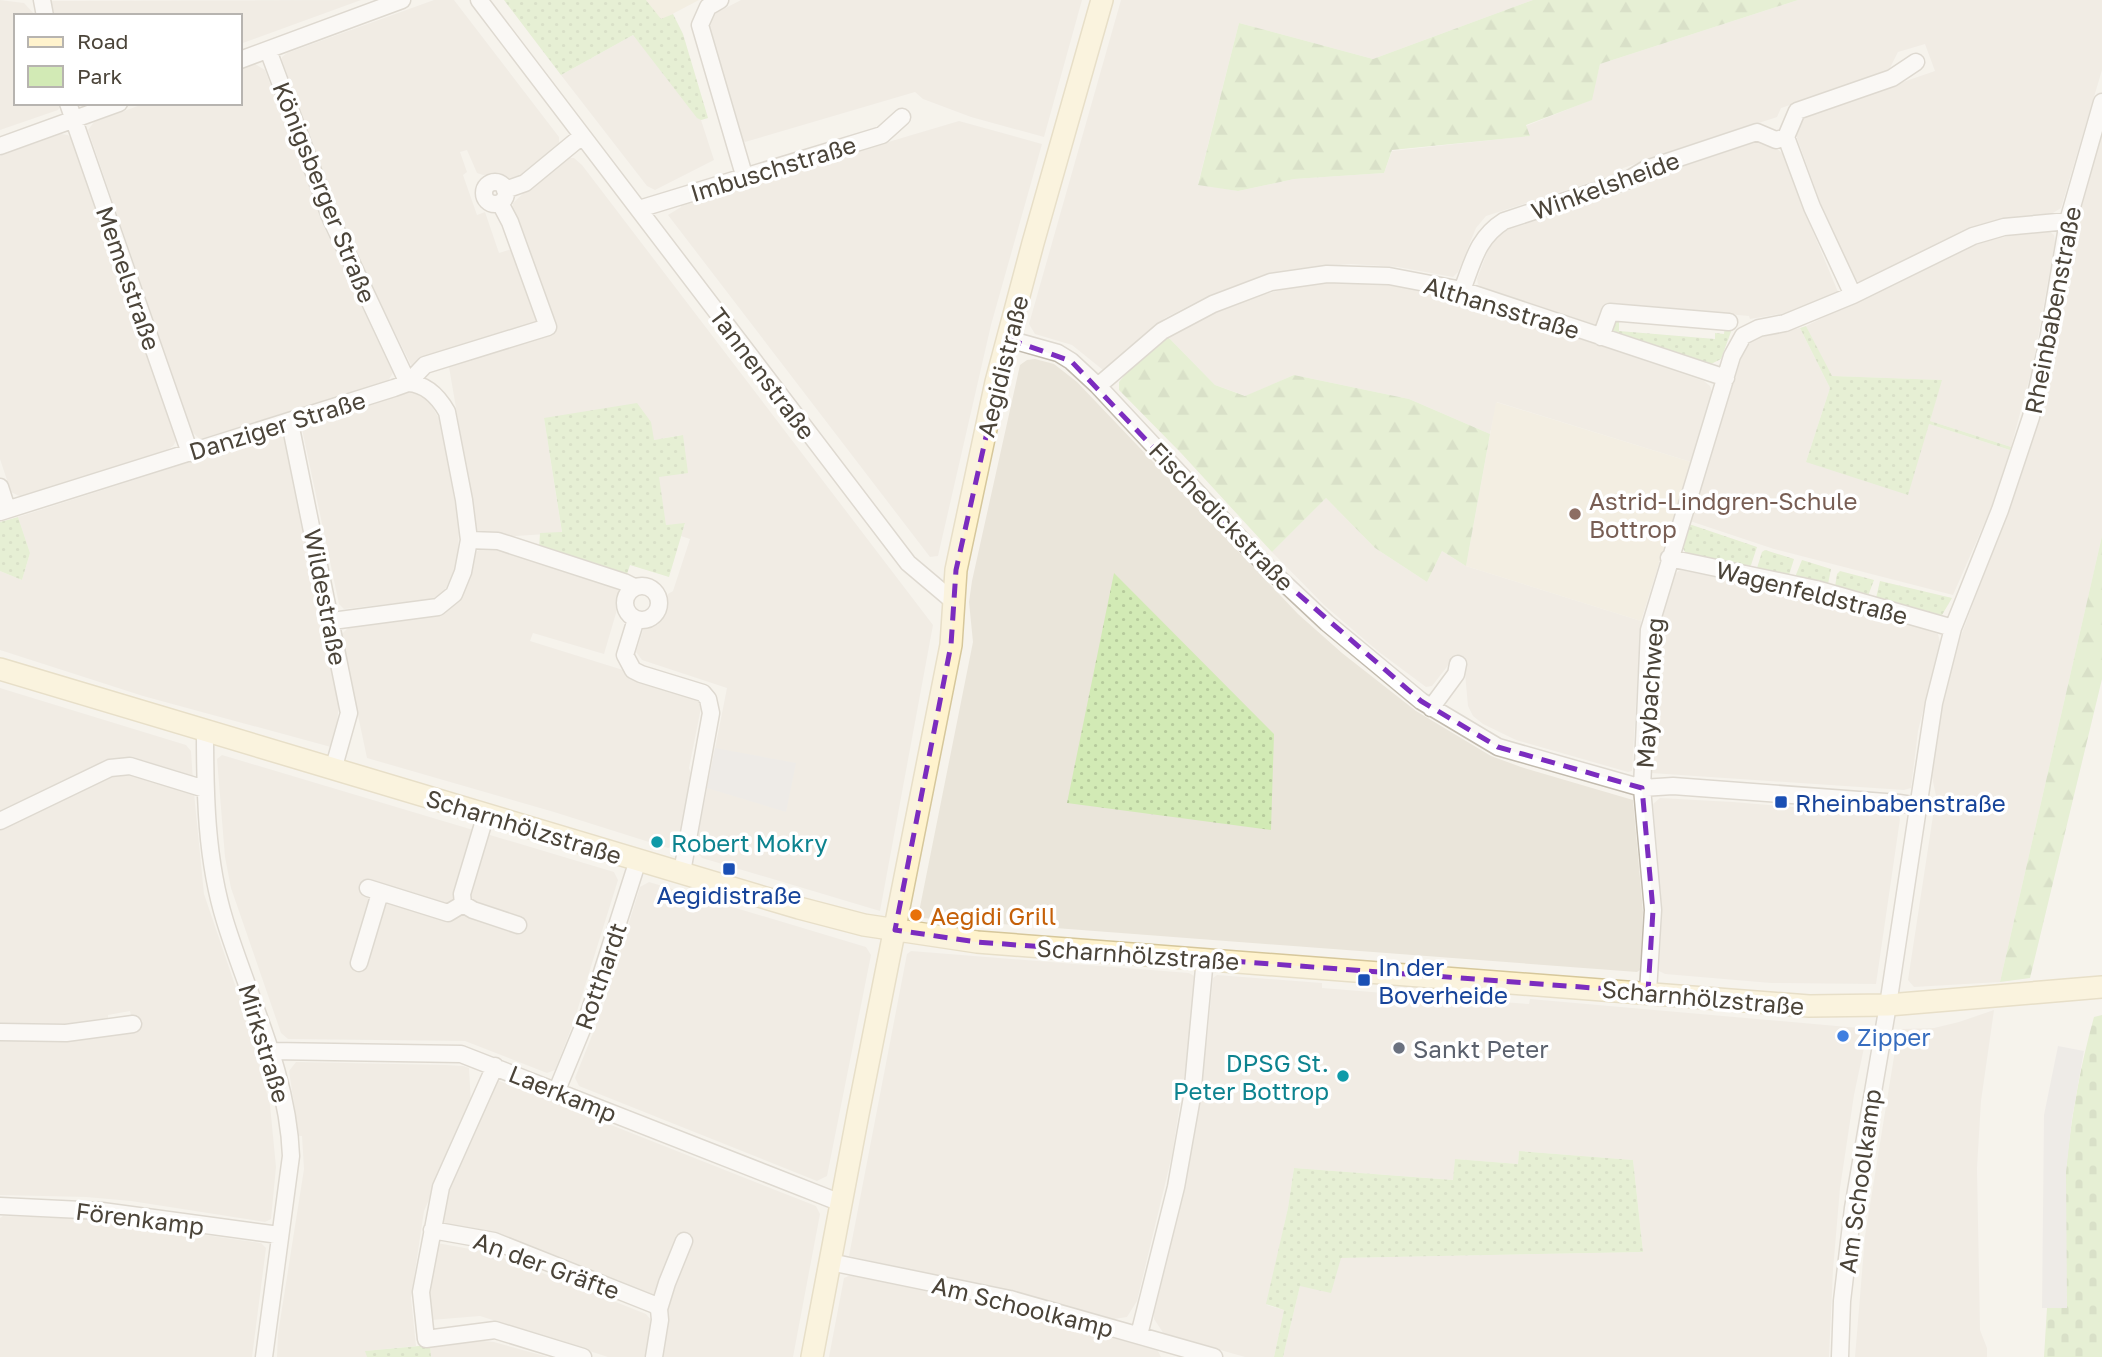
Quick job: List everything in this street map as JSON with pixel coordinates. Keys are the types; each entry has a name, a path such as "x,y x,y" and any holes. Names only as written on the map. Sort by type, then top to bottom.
{"main road":[{"name":"Aegidistraße","path":"813,1357 951,645 959,557 996,382 1102,0"},
{"name":"Scharnhölzstraße","path":"0,669 799,908 895,930 977,942 1809,1006 1888,1005 2102,987"}],"street":[{"path":"242,59 402,0"},
{"name":"Tannenstraße","path":"479,0 908,563 953,601"},
{"path":"720,0 708,7 700,25 744,175"},
{"name":"Königsberger Straße","path":"268,50 331,219 408,383"},
{"path":"1853,296 1812,207 1786,137 1797,111 1892,78 1916,62"},
{"name":"Rheinbabenstraße","path":"1888,1005 1934,703 1953,628 2000,510 2031,417 2048,340 2068,221 2102,103"},
{"name":"Memelstraße","path":"69,105 190,453"},
{"path":"0,146 113,105"},
{"name":"Imbuschstraße","path":"639,209 882,135 902,117"},
{"name":"Winkelsheide","path":"1462,290 1481,242 1490,229 1504,221 1626,181 1646,169 1757,132 1776,139 1786,137"},
{"name":"Danziger Straße","path":"3,511 290,423 408,383 425,365 548,327 503,197 582,136"},
{"name":"Maybachweg","path":"1648,992 1653,910 1642,788 1649,630 1732,356 1743,336 1759,328 1786,323 1853,296 1973,236 2004,227 2068,221"},
{"name":"Althansstraße","path":"1098,386 1162,331 1213,304 1271,282 1327,274 1389,276 1462,290 1726,378"},
{"name":"Althansstraße","path":"1601,337 1610,313 1729,322"},
{"name":"Fischedickstraße","path":"1008,339 1058,353 1071,361 1098,386 1265,564 1327,623 1431,708 1499,747 1642,788 1673,786 1918,806"},
{"path":"332,621 438,607 454,594 459,583 469,540 447,412 429,391 422,386 408,383"},
{"name":"Wildestraße","path":"290,423 349,713 333,770"},
{"path":"0,487 3,511"},
{"path":"469,540 498,541 634,587 653,590 659,603 654,615 649,619 636,620 626,611 625,597 634,587"},
{"name":"Wagenfeldstraße","path":"1669,558 1815,589 1953,628"},
{"path":"636,620 625,655 633,670 703,693 710,705 701,773 682,872"},
{"path":"1431,708 1456,674 1458,664"},
{"name":"Mirkstraße","path":"205,731 205,789 214,875 225,921 271,1051 290,1129 291,1156 264,1357"},
{"path":"0,821 119,766 130,766 205,789"},
{"path":"463,904 462,894 486,814"},
{"name":"Rotthardt","path":"557,1090 590,1010 638,860"},
{"path":"359,963 374,890 448,913 463,904"},
{"path":"463,904 518,925"},
{"path":"1139,1335 1176,1187 1192,1097 1205,958"},
{"name":"Am Schoolkamp","path":"1840,1357 1842,1301 1853,1208 1888,1005"},
{"path":"0,1032 66,1033 133,1024"},
{"name":"Laerkamp","path":"271,1051 461,1054 841,1203"},
{"path":"495,1066 441,1186 421,1292 426,1339 495,1330 583,1357"},
{"name":"Förenkamp","path":"0,1206 102,1211 279,1236"},
{"name":"An der Gräfte","path":"432,1230 494,1241 650,1303 659,1309"},
{"path":"654,1357 660,1320 659,1309 684,1241"},
{"name":"Am Schoolkamp","path":"830,1262 1010,1299 1139,1335 1171,1352 1214,1357"}],"highlighted area":[{"path":"1008,339 1071,361 1264,564 1421,701 1498,747 1642,788 1653,910 1648,992 977,942 895,930 951,645 956,570"}],"shaded area":[{"path":"0,0 24,3 34,14 14,14 14,105 60,107 0,130"},
{"path":"361,0 242,43 242,14 54,14 51,1"},
{"path":"434,0 454,0 559,137 559,144 515,181 498,174 477,173 467,150 460,152 467,172 463,175 477,215 485,212 499,253 515,248 541,324 554,320 547,299 543,300 512,209 513,203 567,158 574,158 933,625 880,911 702,858 697,852 696,845 727,688 642,660 636,652 644,627 658,625 668,594 673,591 690,539 681,536 685,524 666,525 658,477 682,435 654,440 544,418 562,533 499,537 477,531 448,361 414,369 411,365 357,257 334,203 282,60 287,53"},
{"path":"646,0 699,0 661,20"},
{"path":"741,0 1082,0 1044,137 971,117 923,99 915,92 745,142 742,140 709,25 716,13"},
{"path":"1121,0 1533,0 1373,59 1239,23 1198,184 1238,191 1294,179 1384,173 1392,151 1529,136 1526,126 1591,100 1600,64 1798,0 2102,0 2102,70 2061,208 2048,216 1867,281 1853,279 1831,232 1796,130 1804,116 1935,71 1925,44 1898,52 1888,72 1781,108 1777,117 1623,168 1620,173 1486,216 1476,228 1458,272 1453,277 1398,267 1351,264 1296,269 1261,276 1204,298 1165,318 1103,370 1072,345 1035,334 1029,324"},
{"path":"633,35 701,120 714,160 655,190 647,186 561,75"},
{"path":"255,64 265,70 325,229 393,373 388,381 200,439 192,432 88,130 94,122 141,105 242,105 242,68"},
{"path":"959,121 1042,144 991,325 938,556 930,557 668,215 681,207 680,204"},
{"path":"2102,131 2102,536 2000,982 1914,987 1908,980 1936,796 1931,772 1944,696 1956,649 2034,435 2056,341 2079,217"},
{"path":"61,134 68,135 74,142 176,441 164,452 21,497 11,492 0,459 0,156"},
{"path":"1754,141 1772,144 1784,155 1838,292 1793,312 1750,319 1749,316 1610,304 1603,308 1598,326 1478,284 1477,279 1490,245 1501,232 1640,187 1639,183 1645,176"},
{"path":"2030,231 2049,231 2054,235 2055,242 2033,365 2011,447 1930,421 1941,380 1831,376 1806,326 1955,252"},
{"path":"1332,282 1384,283 1431,291 1704,381 1712,392 1691,462 1497,402 1490,434 1409,399 1294,375 1246,396 1215,385 1168,337 1198,320 1257,296"},
{"path":"1800,328 1830,388 1806,462 1929,424 2010,450 1991,508 1953,595 1774,549 1690,521 1744,350 1758,338"},
{"path":"1035,359 1054,364 1077,382 1298,614 1342,653 1416,711 1491,756 1633,800 1643,912 1640,970 1637,972 920,916 973,642 969,602 972,581 1020,365"},
{"path":"410,392 421,394 428,400 440,420 459,526 455,569 444,592 433,599 344,609 339,604 302,429 306,425"},
{"name":"Astrid-Lindgren-Schule Bottrop","path":"1496,402 1691,462 1641,621 1466,566"},
{"path":"278,434 283,437 287,448 319,598 314,600 339,703 331,747 143,696 0,650 0,571 22,580 30,553 18,517"},
{"path":"1326,498 1375,548 1427,582 1442,551 1466,566 1641,621 1632,771 1516,740 1483,724 1473,716 1468,706 1465,673 1463,667 1453,659 1432,686 1426,687 1379,652 1324,605 1272,552"},
{"path":"484,547 499,547 624,586 604,654 533,633 530,641 623,670 626,675 698,698 701,708 689,768 691,774 680,840 674,846 668,848 367,758 341,635 349,627 437,616 447,611 461,598 471,578 476,552"},
{"path":"1680,570 1796,593 1878,614 1938,634 1940,642 1918,731 1911,788 1904,790 1651,773 1661,613 1674,575"},
{"path":"0,688 186,745 191,751 193,781 181,777 178,771 142,760 66,785 60,783 10,807 11,811 0,815"},
{"path":"715,748 796,763 786,812 707,788"},
{"path":"222,755 614,872 618,880 573,1024 555,1070 547,1073 465,1041 288,1039 281,1033 231,888 225,857 217,759"},
{"path":"130,770 194,793 204,894 250,1029 270,1105 276,1167 271,1219 265,1222 131,1201 0,1195 0,1039 134,1028 130,1011 108,1015 108,1021 81,1025 0,1025 0,825"},
{"path":"1660,798 1899,816 1876,984 1771,983 1665,974 1659,971 1662,910 1653,804"},
{"path":"649,882 866,947 871,955 827,1176 817,1181 579,1086 575,1078 601,1013 640,887"},
{"path":"911,951 1189,973 1194,976 1189,1046 1172,1155 1137,1301 1127,1317 1114,1319 1025,1295 849,1256 907,954"},
{"path":"1217,975 1322,983 1322,988 1529,1004 1530,999 1859,1028 1864,1032 1865,1043 1840,1188 1829,1357 1283,1357 1300,1286 1340,1258 1643,1252 1633,1160 1519,1151 1518,1164 1455,1159 1454,1180 1294,1168 1267,1305 1284,1310 1274,1357 1245,1357 1164,1334 1154,1319 1154,1307 1188,1163 1207,1039 1213,978"},
{"path":"1994,1010 1981,1101 1977,1168 1980,1330 1987,1348 1987,1357 1855,1357 1865,1236 1898,1032 1902,1029 1934,1028"},
{"path":"2058,1046 2084,1051 2066,1172 2067,1308 2042,1308 2044,1115"},
{"path":"296,1062 446,1065 469,1068 471,1103 424,1211 411,1298 416,1346 366,1351 367,1357 277,1357 278,1334 304,1169 302,1136 299,1136 289,1071"},
{"path":"497,1080 816,1206 820,1214 793,1357 659,1357 669,1303 444,1225 445,1192 464,1145 469,1147"},
{"path":"0,1218 92,1219 261,1243 266,1248 252,1357 0,1357"},
{"path":"437,1243 492,1253 646,1314 652,1321 646,1355 608,1357 480,1316 431,1320 429,1298"},
{"path":"851,1275 1037,1316 1158,1351 1161,1357 829,1357 844,1278"},
{"path":"484,1341 548,1357 431,1357 430,1345"}],"green space":[{"path":"504,0 646,0 661,19 673,14 683,34 708,118 697,118 633,35 561,75"},
{"path":"1533,0 1798,0 1600,64 1592,100 1526,125 1530,136 1392,150 1384,173 1294,179 1238,191 1198,185 1239,23 1373,59"},
{"path":"1611,320 1619,320 1619,331 1715,339 1715,333 1724,334 1725,326 1732,329 1721,359 1711,364 1610,330"},
{"path":"1806,326 1832,376 1942,380 1930,421 2011,447 2010,450 1929,424 1908,495 1806,462 1830,388 1800,328"},
{"path":"1168,337 1215,385 1245,396 1294,375 1409,399 1490,434 1466,566 1442,551 1427,582 1375,548 1326,498 1272,552 1119,390 1119,382 1131,368"},
{"path":"637,403 651,422 654,440 683,435 688,473 659,477 666,525 685,523 669,577 630,565 626,577 539,550 540,533 562,532 544,418"},
{"path":"18,517 30,553 22,580 0,571 0,522"},
{"path":"1689,524 1757,547 1751,565 1749,567 1687,555 1682,547"},
{"path":"2102,536 2102,679 2030,978 2000,982"},
{"path":"1765,550 1794,559 1789,575 1757,568"},
{"path":"1802,560 1831,569 1828,584 1795,577"},
{"path":"1840,571 1874,580 1868,596 1835,587"},
{"path":"1114,573 1274,734 1271,830 1067,803"},
{"path":"1880,581 1952,598 1942,615 1934,615 1876,598"},
{"path":"2102,1015 2102,1357 2044,1357 2047,1308 2066,1308 2064,1204 2068,1150 2089,1036 2094,1017"},
{"path":"1519,1151 1633,1160 1643,1252 1341,1258 1331,1293 1300,1286 1283,1357 1274,1357 1284,1310 1266,1304 1288,1208 1294,1168 1453,1180 1455,1159 1518,1164"},
{"path":"430,1345 431,1357 367,1357 365,1351"}],"place":[{"name":"Astrid-Lindgren-Schule Bottrop","path":"1575,514"},
{"name":"Rheinbabenstraße","path":"1781,802"},
{"name":"Robert Mokry","path":"657,842"},
{"name":"Aegidistraße","path":"729,869"},
{"name":"Aegidi Grill","path":"916,915"},
{"name":"In der Boverheide","path":"1364,980"},
{"name":"Zipper","path":"1843,1036"},
{"name":"Sankt Peter","path":"1399,1048"},
{"name":"DPSG St. Peter Bottrop","path":"1343,1076"}]}
